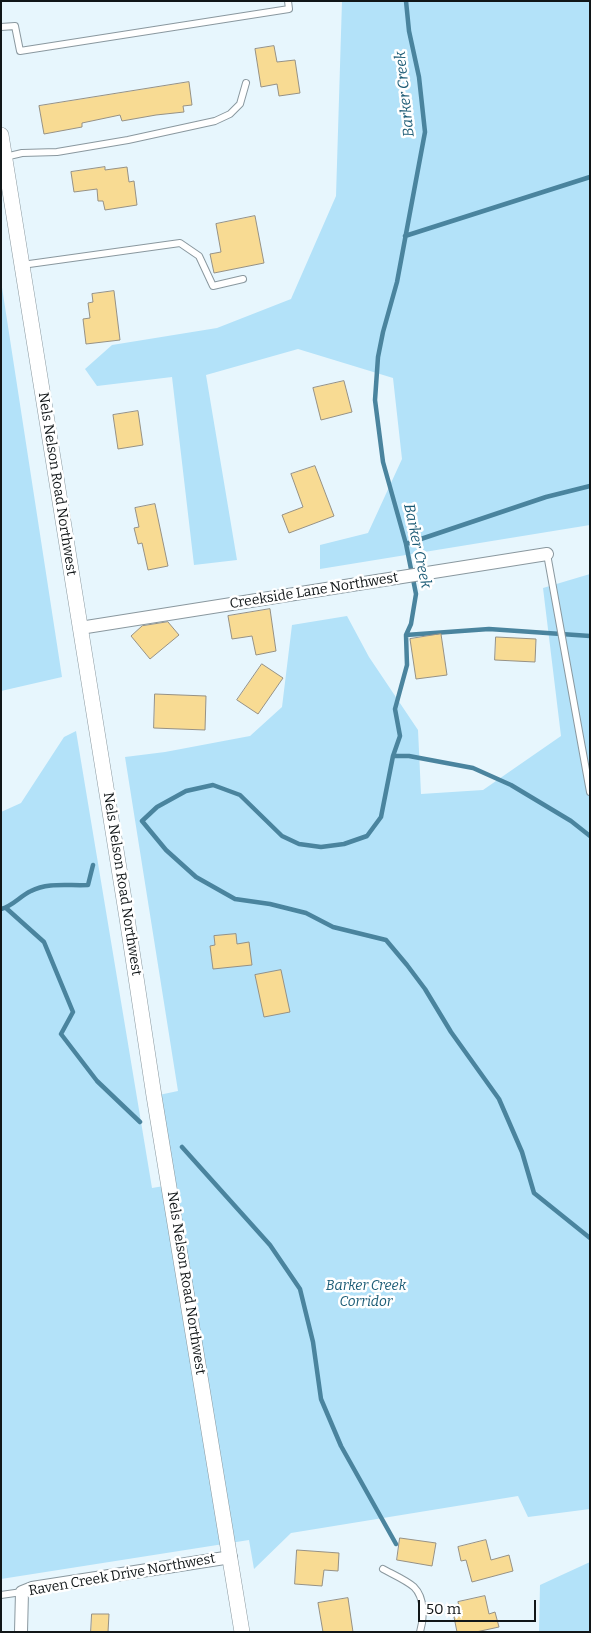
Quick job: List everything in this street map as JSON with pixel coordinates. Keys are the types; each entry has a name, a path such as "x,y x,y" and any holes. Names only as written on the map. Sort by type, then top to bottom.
{"street":[{"name":"Nels Nelson Road Northwest","path":"1,135 134,957 154,1096 242,1632"},
{"name":"Creekside Lane Northwest","path":"80,628 547,554"},
{"name":"Raven Creek Drive Northwest","path":"21,1632 22,1592 32,1588 230,1557"}],"lane":[{"path":"1,27 15,26 20,51 289,9 288,1"},
{"path":"5,157 22,153 57,152 119,142 215,121 230,114 240,104 246,83"},
{"path":"22,265 180,243 199,256 213,286 243,279"},
{"path":"547,554 590,792"},
{"path":"383,1569 414,1587 419,1597 424,1618 420,1632"},
{"path":"1,1595 22,1592"}],"green space":[{"path":"342,1 590,1 590,525 320,569 320,545 368,533 402,459 393,378 298,349 206,375 237,560 194,565 172,377 97,386 85,369 112,345 217,328 291,299 336,196"},
{"path":"1,281 62,677 1,691"},
{"name":"Barker Creek Corridor","path":"590,574 590,1509 528,1517 518,1496 291,1533 254,1569 249,1540 1,1579 1,812 21,803 64,737 76,731 152,1188 170,1185 154,1096 178,1091 125,757 165,752 250,736 282,707 292,625 347,616 369,657 418,730 421,794 483,790 561,736 543,588"},
{"path":"590,1562 590,1632 539,1632 540,1585"}],"building":[{"path":"274,46 277,62 295,60 300,93 279,96 277,84 261,87 255,49"},
{"path":"189,82 192,105 183,106 184,112 122,121 120,115 82,123 82,127 44,134 39,106"},
{"path":"105,167 105,170 127,167 129,182 134,181 137,205 105,210 103,201 98,201 97,189 74,192 71,172"},
{"path":"255,216 264,263 214,273 210,254 221,252 216,224"},
{"path":"114,291 120,340 86,344 83,319 90,318 88,303 93,302 92,294"},
{"path":"344,381 352,412 321,420 313,388"},
{"path":"138,411 143,445 118,449 113,415"},
{"path":"315,466 334,516 289,533 282,515 303,507 291,474"},
{"path":"155,504 168,566 148,570 142,543 138,544 134,528 139,527 135,508"},
{"path":"270,609 276,651 256,655 252,636 232,639 228,616"},
{"path":"168,622 179,635 150,659 131,636 142,626"},
{"path":"441,634 447,675 416,679 410,639"},
{"path":"496,637 536,639 535,662 495,660"},
{"path":"262,664 283,678 258,714 237,700"},
{"path":"155,694 206,696 205,730 154,728"},
{"path":"236,934 237,944 249,942 252,965 213,969 210,946 215,945 214,936"},
{"path":"281,970 290,1012 264,1017 255,975"},
{"path":"400,1538 436,1543 432,1566 397,1560"},
{"path":"486,1540 491,1560 509,1555 513,1571 472,1582 466,1560 461,1561 458,1547"},
{"path":"297,1550 339,1553 338,1571 324,1570 322,1586 295,1584"},
{"path":"485,1596 489,1614 495,1612 499,1627 476,1632 457,1632 454,1617 461,1615 458,1602"},
{"path":"348,1598 353,1632 323,1632 318,1603"},
{"path":"92,1614 109,1614 108,1632 91,1632"}],"waterway":[{"name":"Barker Creek","path":"406,1 409,31 419,77 425,132 397,282 378,357 375,400 383,462 406,544 416,594 411,624 406,635 407,665 395,709 400,736 393,756 381,817 367,836 344,844 321,847 299,844 282,836 240,795 213,785 186,791 157,807 142,821 166,850 196,877 235,899 270,904 306,913 333,927 386,940 425,989 451,1032 499,1099 522,1152 534,1193 590,1238"},
{"path":"405,236 590,177"},
{"path":"406,544 546,497 590,486"},
{"path":"406,635 489,629 590,636"},
{"path":"393,756 409,756 473,768 511,785 571,821 590,836"},
{"name":"Barker Creek","path":"1,909 9,906 27,893 44,886 88,885 93,865"},
{"path":"6,908 44,942 73,1012 61,1034 97,1081 140,1122"},
{"path":"182,1147 270,1245 300,1289 313,1342 321,1399 341,1446 396,1544"}]}
